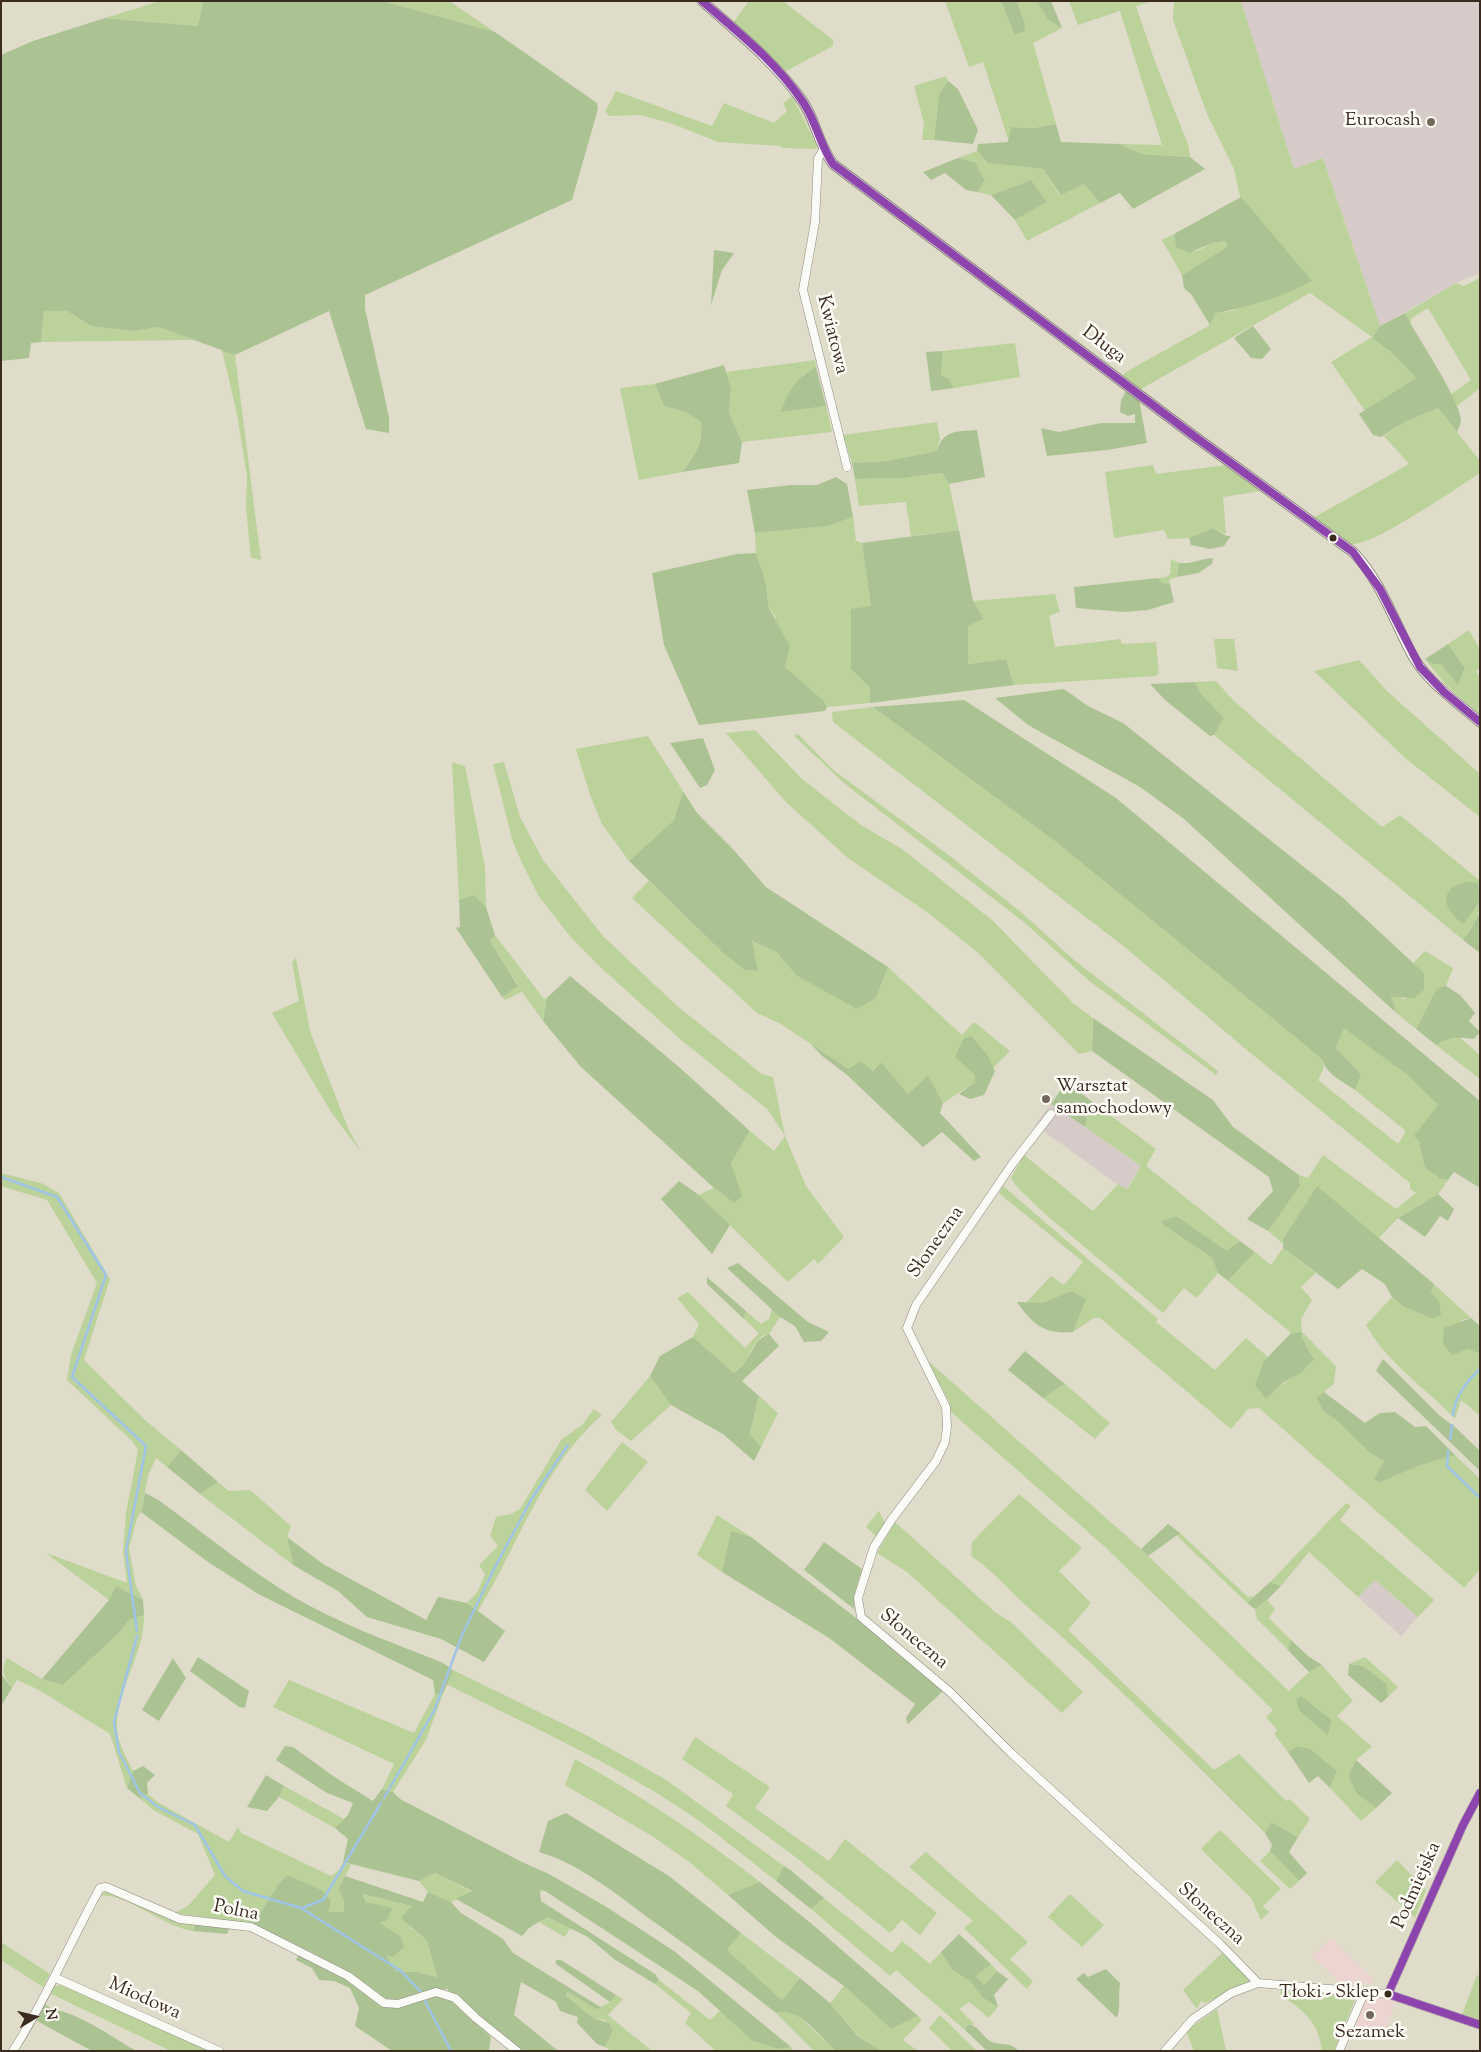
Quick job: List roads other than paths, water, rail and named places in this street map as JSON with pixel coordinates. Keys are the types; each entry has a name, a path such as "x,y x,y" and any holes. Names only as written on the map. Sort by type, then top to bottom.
{"street":[{"name":"Długa","path":"702,1 785,77 805,104 823,150 833,164 1353,552 1367,566 1415,659 1431,678 1480,722"},
{"name":"Kwiatowa","path":"823,150 818,159 816,222 803,290 847,467"},
{"name":"Słoneczna","path":"1052,1114 1013,1163 916,1305 907,1328 946,1407 947,1427 944,1442 936,1461 892,1519 874,1547 858,1598 861,1617 950,1692 1011,1753 1220,1944 1258,1983"},
{"name":"Podmiejska","path":"1388,1994 1462,1825 1480,1793"},
{"name":"Polna","path":"14,2051 56,1978 79,1926 100,1888 106,1887 180,1919 251,1927 348,1976 384,2003 398,2004 436,1992 455,1998 476,2018 517,2051"},
{"name":"Miodowa","path":"56,1978 219,2051"},
{"path":"1165,2051 1194,2019 1231,1994 1258,1983 1388,1994 1480,2025"},
{"path":"1338,2051 1365,1991"}],"waterway":[{"path":"1,1177 57,1197 106,1275 72,1377 146,1446 126,1551 137,1631"},
{"path":"1453,1415 1456,1402 1462,1390 1480,1369"},
{"path":"1450,1439 1452,1425"},
{"path":"384,1798 434,1711 462,1635 494,1569 532,1498 568,1445"},
{"path":"1448,1451 1447,1466 1480,1498"},
{"path":"137,1636 114,1722 119,1752 140,1793 158,1807 195,1825 225,1876 243,1891 301,1908 401,1971 421,1992"},
{"path":"302,1908 323,1900 381,1803"},
{"path":"425,2001 451,2051"}],"place":[{"name":"Eurocash","path":"1431,122"},
{"name":"Warsztat samochodowy","path":"1046,1099"},
{"name":"Tłoki - Sklep","path":"1388,1994"},
{"name":"Sezamek","path":"1370,2015"}]}
